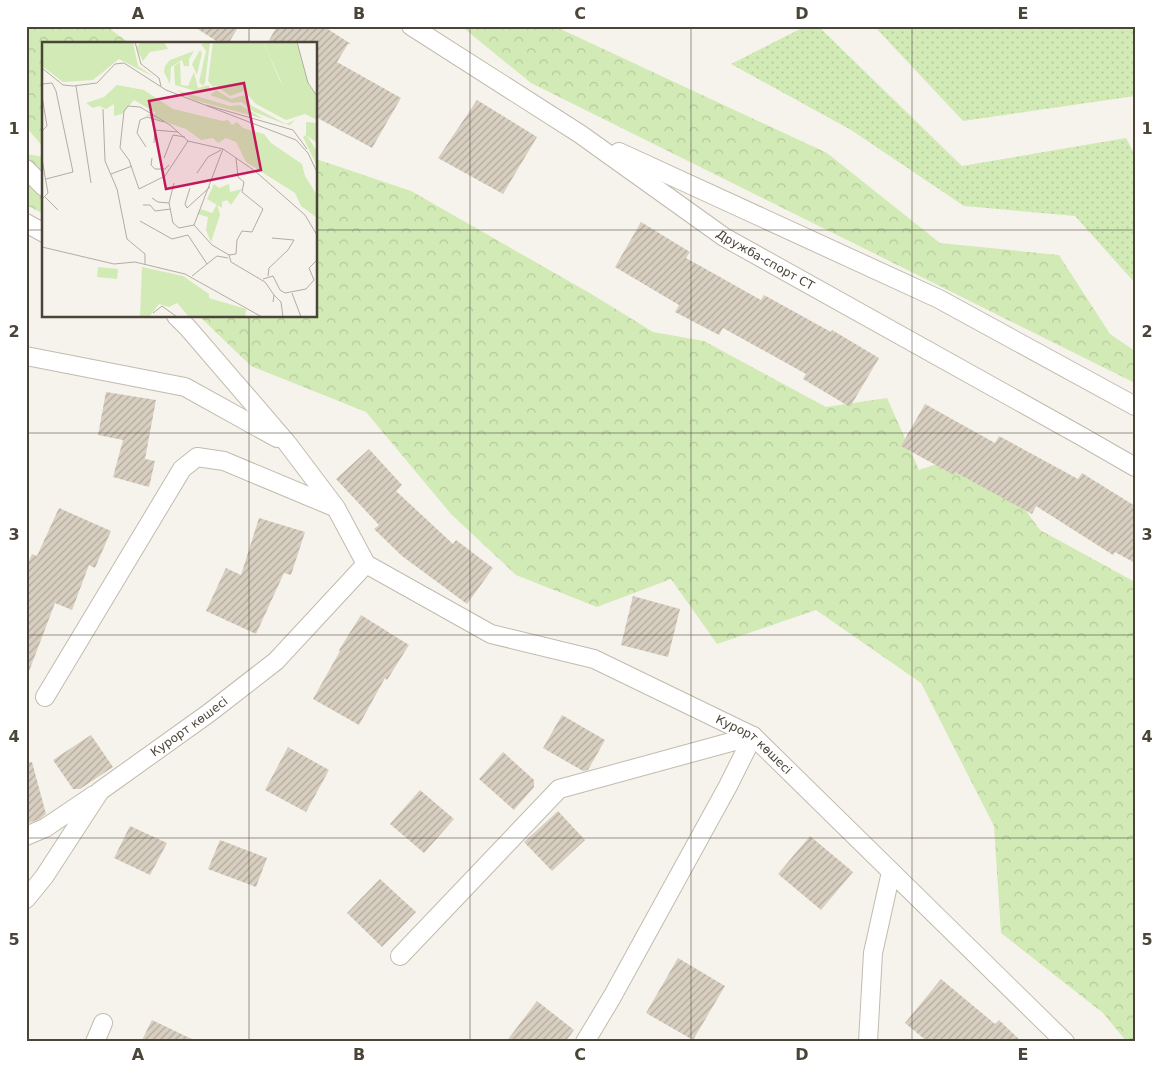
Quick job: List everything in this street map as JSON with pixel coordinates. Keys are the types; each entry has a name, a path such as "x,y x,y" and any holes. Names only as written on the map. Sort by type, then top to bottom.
{"street":[{"name":"Дружба-спорт СТ","path":"411,26 580,134 724,237 1135,467"},
{"path":"580,134 939,299 1135,406"},
{"path":"26,169 42,185"},
{"path":"26,223 42,232"},
{"path":"178,318 287,443 336,508 366,564"},
{"path":"26,356 185,387 287,443"},
{"path":"45,697 182,469 197,457 224,461 336,508"},
{"name":"Курорт көшесі","path":"26,899 44,877 100,791 209,713 276,661 366,564 491,634 594,660 753,736 1065,1042"},
{"path":"400,956 559,789 753,736"},
{"path":"585,1042 612,997 753,736"},
{"path":"26,836 45,828 100,791"},
{"path":"868,1042 873,953 891,872"},
{"path":"95,1042 103,1023"}],"green space":[{"path":"26,26 108,26 128,42 42,42 42,146 26,127"},
{"path":"461,26 554,26 827,153 940,243 1059,255 1110,334 1135,351 1135,383 531,83"},
{"path":"806,26 818,26 962,166 1126,138 1135,155 1135,283 1075,216 964,206 851,130 731,64"},
{"path":"874,26 1135,26 1135,96 963,121"},
{"path":"26,154 42,157 42,213 26,205"},
{"path":"318,160 411,191 593,295 653,332 704,341 826,407 887,398 919,470 981,449 1040,530 1135,582 1135,1042 1127,1042 1103,1013 1001,933 994,826 921,683 816,610 717,644 671,579 597,607 516,575 451,514 366,412 251,366 201,318 318,318"}],"building":[{"path":"193,26 239,26 229,42 218,42"},
{"path":"277,26 323,26 351,44 348,44 337,62 401,98 372,148 318,118 318,42 268,42"},
{"path":"477,100 537,137 503,194 438,158"},
{"path":"641,222 690,252 686,258 761,300 764,295 831,332 832,330 879,358 850,407 803,379 806,374 723,328 719,335 675,312 679,305 615,267"},
{"path":"106,392 156,400 145,459 155,461 149,487 113,477 123,440 98,435"},
{"path":"925,404 995,443 999,436 1078,479 1082,473 1135,506 1135,563 1115,552 1113,555 1036,506 1032,514 955,472 954,475 901,446"},
{"path":"369,449 402,485 396,491 453,544 456,540 493,568 467,604 402,556 374,529 379,525 336,479"},
{"path":"59,508 111,531 95,568 89,565 72,610 55,603 28,674 26,674 26,568 32,554 37,556"},
{"path":"259,518 305,532 291,575 284,573 256,634 206,611 226,568 241,575"},
{"path":"633,596 680,609 668,657 621,645"},
{"path":"361,615 409,645 387,680 385,678 359,725 313,699 339,650"},
{"path":"562,715 605,740 588,770 583,771 543,748"},
{"path":"91,735 113,767 80,789 73,789 53,760"},
{"path":"288,747 329,770 306,812 265,790"},
{"path":"503,752 534,780 534,787 514,810 479,779"},
{"path":"26,762 32,762 46,814 40,819 26,824"},
{"path":"420,790 454,819 424,853 390,824"},
{"path":"558,811 585,840 552,871 524,842"},
{"path":"130,826 167,843 150,875 114,858"},
{"path":"810,836 853,872 821,910 778,874"},
{"path":"220,840 267,858 256,887 208,869"},
{"path":"380,879 416,912 382,947 347,913"},
{"path":"678,958 725,986 693,1040 646,1013"},
{"path":"941,979 995,1024 999,1020 1022,1042 928,1042 905,1023"},
{"path":"537,1001 574,1030 565,1042 506,1042"},
{"path":"152,1020 198,1042 141,1042"}]}
